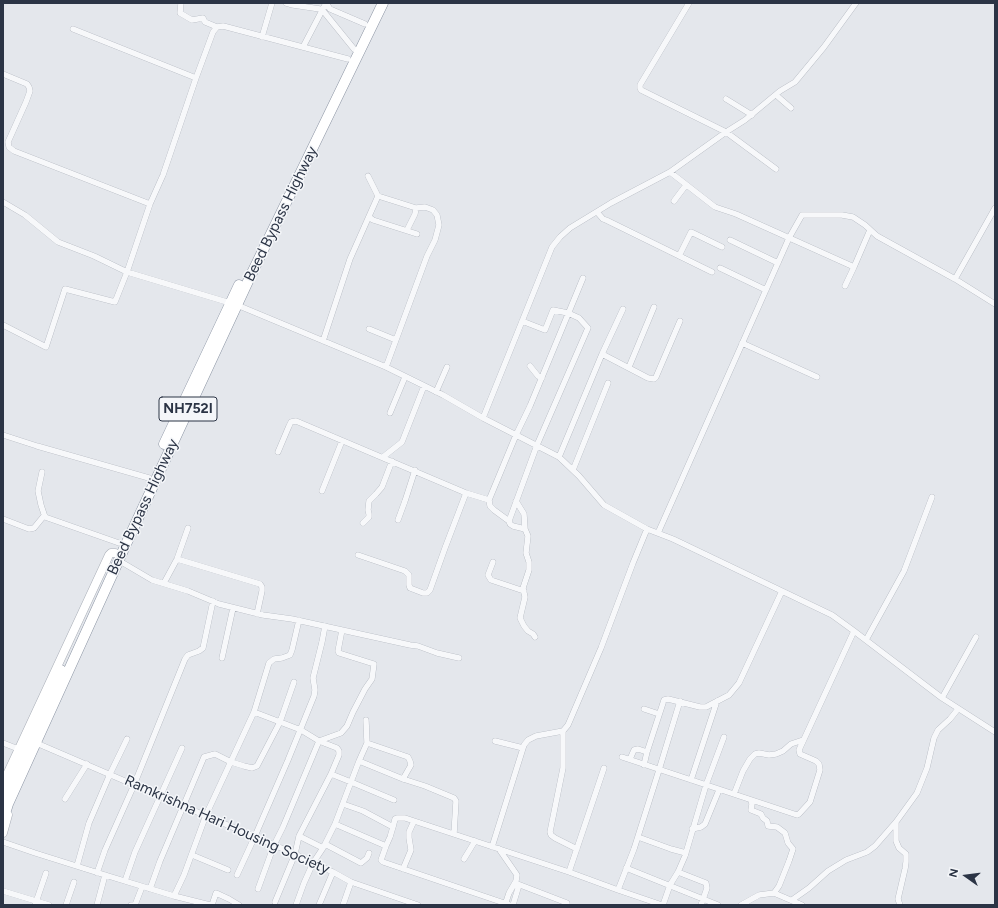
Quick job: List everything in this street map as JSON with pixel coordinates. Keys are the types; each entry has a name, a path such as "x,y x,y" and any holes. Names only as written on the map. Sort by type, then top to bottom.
{"highway":[{"name":"Beed Bypass Highway","path":"123,543 348,59 376,3"},
{"name":"Beed Bypass Highway","path":"3,820 8,804 35,742 118,559 149,478 234,303 250,276 383,3"},
{"name":"Beed Bypass Highway","path":"3,799 21,750 35,742"}],"street":[{"path":"181,3 180,13 192,20 203,18 205,22 217,27 223,26 348,59"},
{"path":"262,37 272,3"},
{"path":"286,3 322,10 354,49"},
{"path":"303,47 326,3 330,9 366,24"},
{"path":"689,3 640,85 640,88 642,91 726,132 776,169"},
{"path":"483,418 555,242 565,232 615,200 670,172 752,115 776,95 795,82 824,47 856,3"},
{"path":"3,325 46,347 65,289 115,302 213,32 217,27"},
{"path":"73,29 196,78"},
{"path":"3,74 27,84 30,91 8,142 9,147 14,151 150,204"},
{"path":"776,95 791,108"},
{"path":"726,99 752,115"},
{"path":"670,172 715,207 736,214 854,267"},
{"path":"368,176 378,196 416,208 425,207 433,210 437,215 438,225 434,240 386,367"},
{"path":"674,201 686,184"},
{"path":"323,341 350,259 378,196"},
{"path":"3,202 25,214 58,242 94,256 127,272 234,303 386,367 537,445 559,457 573,470 604,505 647,529 673,539 832,615 942,698 995,732"},
{"path":"407,230 415,214 416,208"},
{"path":"955,279 995,208"},
{"path":"597,212 603,219 712,272"},
{"path":"658,533 778,263 802,215 842,214 853,217 877,236 955,279 995,304"},
{"path":"369,217 373,220 417,234"},
{"path":"845,286 870,230"},
{"path":"679,256 691,232 722,247"},
{"path":"730,240 778,263"},
{"path":"720,268 766,290"},
{"path":"525,529 510,524 509,521 490,506 489,500 542,378 583,278"},
{"path":"629,367 654,307"},
{"path":"559,457 602,354 623,309"},
{"path":"509,521 537,445 588,328 579,318 568,313 553,310 545,330 522,321"},
{"path":"602,354 648,378 654,379 680,321"},
{"path":"370,329 396,340"},
{"path":"742,343 817,377"},
{"path":"530,366 538,376 542,378"},
{"path":"436,392 447,367"},
{"path":"390,413 406,377"},
{"path":"573,470 608,383"},
{"path":"383,457 402,442 424,386"},
{"path":"278,452 291,422 296,421 466,493 489,500"},
{"path":"3,435 149,478"},
{"path":"322,491 342,440"},
{"path":"363,523 369,517 369,501 382,487 392,461"},
{"path":"398,520 414,470"},
{"path":"42,472 38,491 45,517"},
{"path":"358,555 405,570 409,575 410,588 427,593 430,590 444,548 466,493"},
{"path":"866,640 904,571 932,498"},
{"path":"516,501 524,514 525,529 528,536 526,554 529,566 528,575 524,585 525,597 520,618 524,626 535,637"},
{"path":"3,519 29,529 34,528 43,517 45,517"},
{"path":"45,517 123,543"},
{"path":"164,583 177,559 188,528"},
{"path":"492,847 524,745 528,740 536,736 563,731 568,725 601,648 647,529"},
{"path":"3,783 21,750 111,553 152,580 188,591 219,604 257,614 299,620 418,646 437,653 459,658"},
{"path":"177,559 260,584 262,591 257,614"},
{"path":"492,562 488,575 491,580 524,590"},
{"path":"644,765 664,700 668,699 680,701 700,707 706,707 729,695 739,683 782,591"},
{"path":"97,873 105,850 185,660 188,655 199,652 203,648 212,601"},
{"path":"222,658 233,608"},
{"path":"174,896 192,855 206,815 254,712 269,663 274,659 290,655 299,620"},
{"path":"237,875 301,730 315,694 313,678 322,642 324,626"},
{"path":"258,889 274,845 319,741 341,733 347,726 365,689 372,679 374,664 339,653 338,651 342,630"},
{"path":"622,757 797,815 800,814 810,802 820,767 816,761 800,754 798,750 854,631"},
{"path":"942,698 976,637"},
{"path":"150,889 160,861 204,757 215,754 231,762 252,768 257,766 280,722 294,682"},
{"path":"618,890 638,837 660,770 680,701"},
{"path":"691,780 717,701"},
{"path":"644,709 659,714"},
{"path":"792,900 809,888 828,871 846,860 866,852 875,846 896,822 917,793 927,768 934,738 938,730 958,709"},
{"path":"254,712 301,730 319,741 337,748 339,751 339,755 331,774 299,836 294,854 275,902"},
{"path":"296,905 304,882 335,824 359,761 368,743 366,720"},
{"path":"563,731 563,768 550,832 555,838 577,849"},
{"path":"517,884 509,893 506,905 381,862 395,819 405,818 569,872 663,905 670,885 678,872 686,852 706,785 724,737"},
{"path":"77,866 89,823 127,739"},
{"path":"734,794 743,771 750,759 755,754 776,754 783,751 791,744 803,740"},
{"path":"495,741 523,748"},
{"path":"3,833 7,818 35,742"},
{"name":"Ramkrishna Hari Housing Society","path":"35,742 255,836 333,872 351,882 402,902 418,905"},
{"path":"3,743 21,750"},
{"path":"368,743 408,757 411,765 403,779"},
{"path":"125,881 135,852 182,748"},
{"path":"630,760 634,750 638,749 648,752"},
{"path":"359,761 454,798 456,801 454,834"},
{"path":"65,799 87,764"},
{"path":"569,872 604,768"},
{"path":"331,774 394,800"},
{"path":"692,829 701,828 705,824 719,790"},
{"path":"751,800 751,810 761,814 767,821 768,826 777,827 785,833 788,843 793,848 779,886 774,893"},
{"path":"343,804 363,811 392,826"},
{"path":"403,869 411,850 409,832 414,821"},
{"path":"896,822 896,841 899,848 906,854 905,869 898,899 900,905"},
{"path":"335,824 386,846"},
{"path":"299,836 361,863 367,858 369,853"},
{"path":"638,837 671,849 686,852"},
{"path":"464,859 475,841"},
{"path":"3,842 35,854 174,896 211,905 216,893 239,905"},
{"path":"499,849 517,875 513,905"},
{"path":"192,855 228,870"},
{"path":"626,868 670,885 702,902 718,905"},
{"path":"319,905 333,872"},
{"path":"678,872 706,883 707,888 702,902"},
{"path":"35,903 46,874"},
{"path":"97,905 105,875"},
{"path":"66,905 74,882"},
{"path":"343,905 351,882"},
{"path":"517,884 569,904"},
{"path":"131,905 135,905 142,886"},
{"path":"3,891 35,903 49,905"},
{"path":"741,905 759,895 774,893 802,905"}]}
